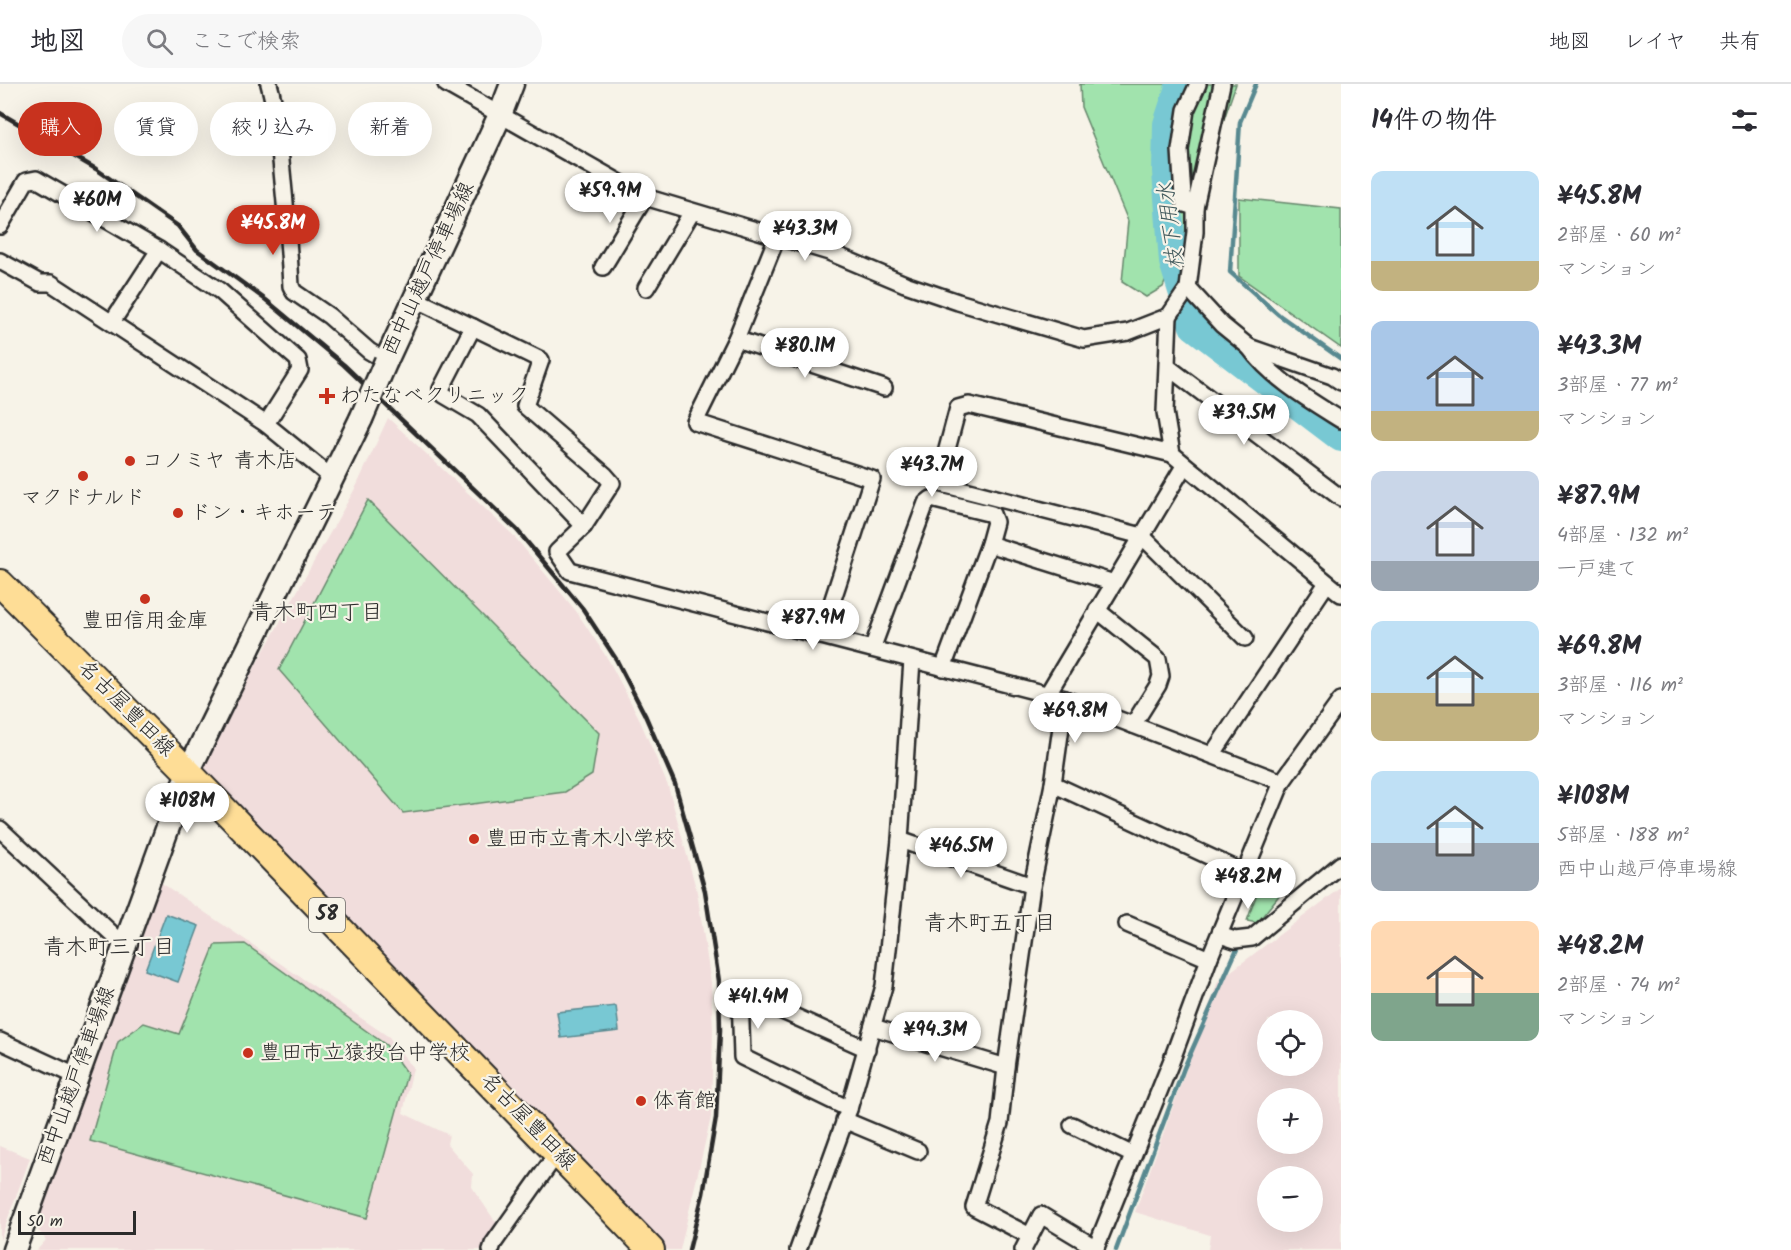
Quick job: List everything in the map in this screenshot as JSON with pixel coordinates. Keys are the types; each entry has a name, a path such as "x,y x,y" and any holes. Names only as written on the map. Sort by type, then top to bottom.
{"main road":[{"name":"西中山越戸停車場線","path":"14,1250 188,772 240,671 361,419 512,84"},
{"name":"名古屋豊田線","path":"0,583 188,772 651,1250"}],"street":[{"path":"269,84 277,118 289,238 291,286 294,292 329,316 369,351 386,361"},
{"path":"446,84 645,197 829,252 905,284 958,302 1084,339 1128,332 1169,316"},
{"path":"1195,207 1185,204 1183,197 1180,150 1186,110 1198,84"},
{"path":"1172,454 1165,412 1169,316 1188,288 1195,232 1195,207 1222,84"},
{"path":"0,226 26,181 36,179 159,250 220,291 298,360 300,370 266,424"},
{"path":"603,267 645,197"},
{"path":"646,288 692,212"},
{"path":"777,237 736,339 695,422 872,478 821,636"},
{"path":"112,322 159,250"},
{"path":"0,261 40,283 51,283 112,322 266,424 332,477"},
{"path":"1188,288 1222,325 1249,347 1259,361 1307,399 1341,420"},
{"path":"415,299 541,360 525,406 612,483 584,526 557,552 570,571 1065,699 1282,782"},
{"path":"473,327 441,389 444,395 478,415 584,526"},
{"path":"736,339 884,388"},
{"path":"1249,347 1332,376 1341,382"},
{"path":"1168,368 1341,498"},
{"path":"1245,638 1142,536 938,483 958,408 969,405 1172,454 1341,594"},
{"path":"1047,695 1184,466"},
{"path":"872,649 926,503 931,499 992,514 994,522 989,544 942,668"},
{"path":"989,544 1114,583"},
{"path":"1212,755 1327,583"},
{"path":"1097,610 1158,660 1161,675 1158,685 1133,725"},
{"path":"798,1250 846,1114 884,986 900,840 912,660"},
{"path":"1065,699 1053,784 1032,886 1000,1124 974,1207 1027,1243 1041,1215 1095,1249 1171,1062 1209,959 1282,782 1341,700"},
{"path":"1053,784 1245,873"},
{"path":"0,829 124,945"},
{"path":"900,840 1032,886"},
{"path":"1220,935 1235,940 1252,938 1341,864"},
{"path":"1127,924 1209,959"},
{"path":"867,1049 740,992 742,1057 918,1151"},
{"path":"873,1027 1006,1067"},
{"path":"0,1041 76,1076"},
{"path":"1072,1125 1133,1155"},
{"path":"491,1250 558,1152"}],"shaded area":[{"name":"豊田市立青木小学校","path":"388,418 513,535 576,611 609,661 638,716 668,786 697,892 711,983 713,1030 711,1117 680,1250 665,1250 204,776 203,759 357,485"},
{"name":"豊田市立猿投台中学校","path":"160,882 389,1037 413,1068 403,1113 449,1135 447,1144 473,1174 472,1187 499,1227 484,1250 37,1250 46,1240 30,1220"},
{"path":"1341,888 1341,1250 1208,1250 1210,1235 1135,1212 1218,981"},
{"path":"0,1146 30,1158 0,1240"}],"green space":[{"path":"1080,84 1236,84 1187,227 1163,287 1146,297 1122,282 1128,221 1081,107"},
{"path":"1239,198 1341,209 1341,348 1239,276"},
{"path":"368,500 599,733 592,775 565,792 403,813 279,670"},
{"path":"1262,879 1285,888 1257,923 1247,921"},
{"path":"245,944 386,1045 407,1074 367,1218 90,1141 118,1042 144,1023 179,1034 215,945"}],"water":[{"path":"166,914 199,926 178,982 145,970"},
{"path":"616,1006 619,1031 561,1038 557,1012"}],"waterway":[{"name":"枝下用水","path":"1180,84 1167,124 1166,172 1173,262 1193,326 1341,438"},
{"path":"1256,84 1240,122 1230,272 1279,315 1341,359"},
{"path":"1116,1250 1184,1068 1237,949"}],"railway":[{"path":"0,113 96,169 178,226 197,250 266,300 344,365 517,530 583,609 616,659 645,715 675,784 705,891 719,981 720,1030 716,1118 703,1194 689,1250"}],"place":[{"name":"わたなべクリニック","path":"327,396"},
{"name":"コノミヤ 青木店","path":"130,461"},
{"name":"マクドナルド","path":"83,476"},
{"name":"ドン・キホーテ","path":"178,513"},
{"name":"豊田信用金庫","path":"145,599"},
{"name":"豊田市立青木小学校","path":"474,839"},
{"name":"豊田市立猿投台中学校","path":"248,1053"},
{"name":"体育館","path":"641,1101"}],"district":[{"name":"青木町四丁目","path":"317,613"},
{"name":"青木町五丁目","path":"990,924"},
{"name":"青木町三丁目","path":"109,948"}]}
